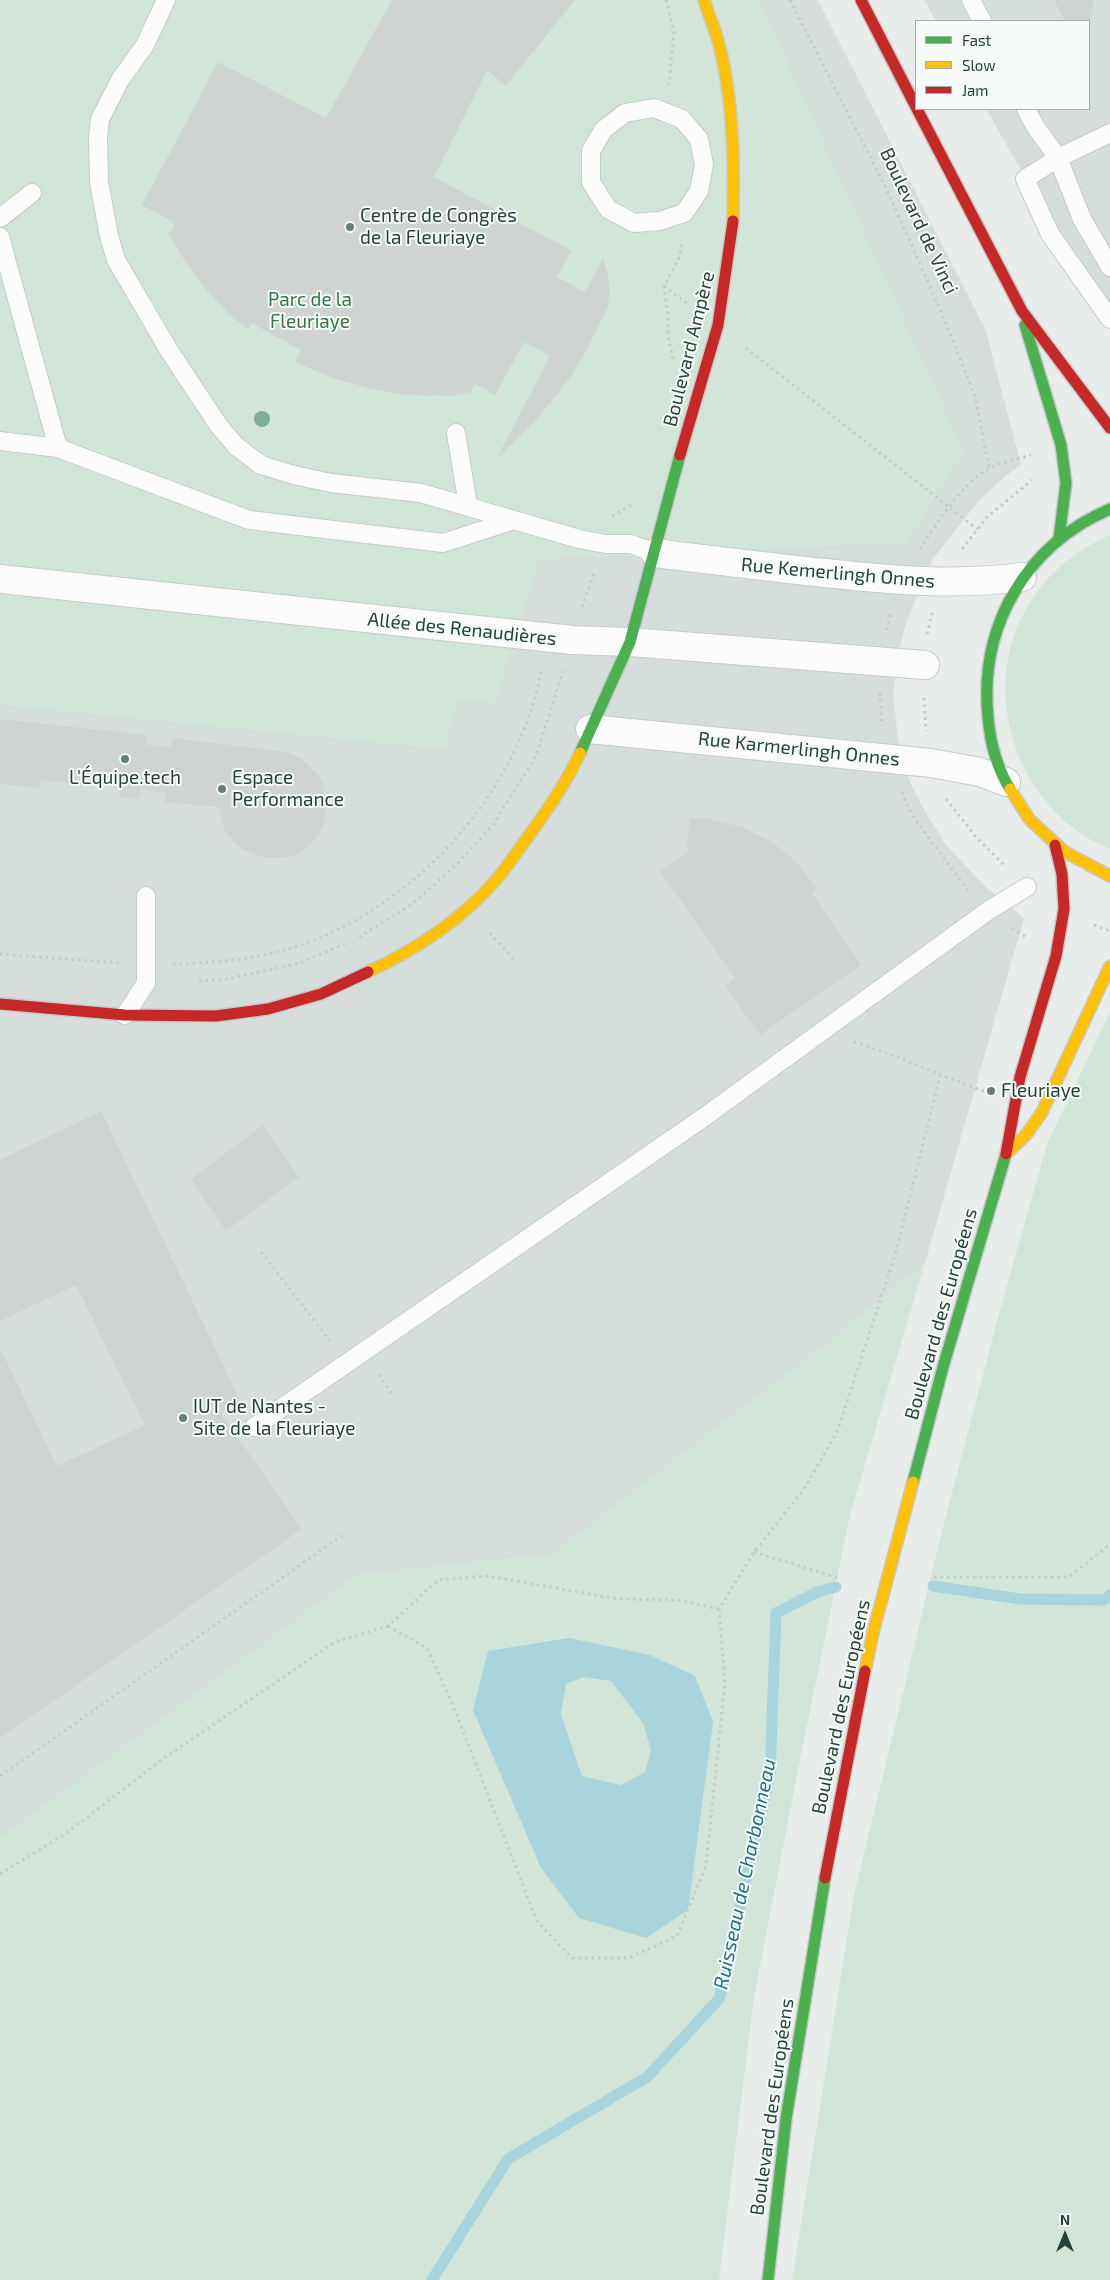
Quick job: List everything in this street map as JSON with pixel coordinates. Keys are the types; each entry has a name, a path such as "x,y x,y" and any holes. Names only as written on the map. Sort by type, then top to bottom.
{"main road":[{"name":"Boulevard Ampère","path":"0,1004 125,1015 216,1016 268,1008 321,994 383,965 441,929 468,908 496,880 528,837 570,775 630,642 671,486 718,326 733,230 734,174 729,107 720,48 704,0"},
{"path":"861,0 915,104"},
{"path":"918,110 1022,311 1110,428"},
{"path":"1022,311 1061,445 1066,484 1059,538"},
{"path":"1110,509 1095,515 1059,538 1022,577 1006,603 994,631 986,662 984,692 988,731 994,753 1006,782 1027,816 1055,844 1094,870 1110,876"},
{"name":"Boulevard des Européens","path":"768,2280 786,2119 811,1953 833,1830 871,1642 943,1367 1006,1154 1015,1102 1056,956 1064,909 1062,874 1055,844"},
{"path":"1006,1154 1026,1135 1042,1112 1110,966"}],"street":[{"name":"Rue Kemerlingh Onnes","path":"655,552 901,581 942,583 991,581 1022,577"},
{"name":"Allée des Renaudières","path":"0,579 560,639 630,642 925,665"},
{"name":"Rue Karmerlingh Onnes","path":"590,729 931,763 980,772 1006,782"}],"lane":[{"path":"166,0 144,46 120,80 100,119 98,138 99,182 109,236 116,260 170,352 219,426 236,446 261,465 294,475 330,483 421,493 468,505 579,539 606,544 631,544 655,552"},
{"path":"971,0 981,20"},
{"path":"654,108 682,119 699,139 704,165 699,191 684,212 660,221 634,223 608,209 591,182 591,151 603,130 625,113 654,108"},
{"path":"1027,110 1035,126 1058,158 1082,219 1110,267"},
{"path":"1110,133 1058,158 1025,180 1050,234 1110,319"},
{"path":"704,165 734,174"},
{"path":"0,218 32,193"},
{"path":"0,237 58,448"},
{"path":"456,433 468,505"},
{"path":"0,441 58,448 249,520 443,543 514,520"},
{"path":"254,1427 692,1125 988,910 1027,887"},
{"path":"125,1015 146,983 146,896"}],"path":[{"path":"666,0 674,32 668,79 671,115"},
{"name":"Boulevard de Vinci","path":"790,0 882,180 940,309 975,396 989,468"},
{"path":"673,362 668,335 664,286 680,256 684,233 684,212"},
{"path":"664,286 977,528"},
{"path":"1027,887 976,837 938,785 931,763 924,718 928,628 942,583 977,528 1000,504 1022,487 1043,473 1064,464"},
{"path":"0,954 147,965 221,962 295,947 353,921 402,888 441,855 477,814 508,768 527,724 538,687 560,639 585,598 606,544 608,523 614,514 636,503"},
{"path":"146,983 222,980 300,963 358,938 411,905 455,866 493,825 536,756 560,639"},
{"path":"1064,909 1110,931"},
{"path":"822,1032 888,1052 940,1076 1015,1102"},
{"path":"388,1626 427,1648 456,1713 537,1921 572,1958 629,1958 678,1936 706,1866 725,1683 719,1609 754,1552 804,1488 837,1432 896,1252 940,1076"},
{"path":"261,1252 347,1363"},
{"path":"0,1776 343,1535"},
{"path":"934,1578 1069,1577 1110,1544"},
{"path":"754,1552 838,1578"},
{"path":"0,1874 65,1834 164,1758 335,1642 388,1626 438,1580 488,1576 617,1599 677,1600 719,1609"}],"shaded area":[{"path":"0,0 818,0 986,331 1021,465 1003,478 978,502 932,560 906,623 899,652 893,695 898,737 910,783 926,813 947,846 988,889 1024,918 925,1263 838,1335 551,1555 357,1575 0,1839"},
{"path":"924,0 1110,0 1110,326 987,110 1090,110 1090,20 935,20"}],"green space":[{"name":"Parc de la Fleuriaye","path":"0,0 759,0 964,452 906,542 539,559 495,703 458,699 445,749 0,704"},
{"path":"1110,535 1110,849 1078,832 1052,808 1031,779 1016,747 1007,713 1006,678 1012,642 1026,609 1042,585 1073,556"},
{"path":"1110,1012 1110,2280 792,2280 854,1895 942,1531 1000,1310 1047,1144"},
{"path":"925,1263 850,1515 800,1760 754,1997 719,2280 0,2280 0,1839 357,1575 551,1555 838,1335"}],"water":[{"path":"569,1638 650,1655 695,1676 713,1722 688,1910 646,1938 579,1918 541,1868 473,1710 488,1651","holes":["584,1677 611,1681 643,1723 651,1750 645,1772 621,1785 582,1776 561,1714 566,1684"]}],"building":[{"name":"Centre de Congrès de la Fleuriaye","path":"392,0 575,0 506,86 487,70 434,177 572,251 557,277 585,292 603,258 608,275 610,294 607,309 570,378 538,418 497,458 550,356 524,342 495,395 475,384 471,392 451,396 404,395 380,391 332,378 295,362 301,350 251,323 248,330 227,312 203,286 179,252 167,231 171,232 175,223 142,205 218,62 326,118"},
{"path":"1054,0 1094,0 1090,21 1064,20"},
{"name":"Espace Performance","path":"0,719 147,735 147,745 171,747 172,738 288,752 302,759 320,777 324,786 327,804 324,823 320,833 303,851 291,857 265,858 242,849 227,834 223,826 219,807 164,802 165,793 141,790 140,799 119,797 120,788 40,780 39,788 0,784"},
{"path":"687,818 708,819 742,827 769,840 785,852 798,864 817,889 812,893 861,965 760,1035 725,986 735,978 660,871 689,851 686,845 690,822"},
{"name":"IUT de Nantes - Site de la Fleuriaye","path":"101,1111 241,1402 220,1412 302,1529 0,1738 0,1348 57,1466 145,1425 76,1285 0,1321 0,1160"},
{"path":"263,1125 299,1177 226,1231 191,1179"}],"waterway":[{"name":"Ruisseau de Charbonneau","path":"933,1586 1020,1599 1104,1600 1110,1595"},
{"name":"Ruisseau de Charbonneau","path":"432,2280 508,2159 647,2077 719,1999 770,1775 776,1613 817,1592 836,1587"}],"traffic: fast":[{"path":"1025,325 1061,445 1066,483 1059,538"},
{"path":"580,753 630,642 680,455"},
{"path":"1010,789 1001,772 995,754 988,717 987,683 991,651 1000,621 1014,592 1032,567 1054,544 1080,525 1110,509"},
{"path":"913,1482 943,1367 1006,1154"},
{"path":"768,2280 786,2119 825,1878"}],"traffic: slow":[{"path":"704,0 720,48 731,112 733,221"},
{"path":"368,972 420,944 453,920 483,894 505,869 544,814 563,785 580,753"},
{"path":"1010,789 1030,820 1065,852 1110,876"},
{"path":"1006,1154 1026,1135 1042,1112 1110,966"},
{"path":"865,1671 873,1633 913,1482"}],"traffic: jam":[{"path":"861,0 915,105"},
{"path":"918,110 1022,311 1110,428"},
{"path":"680,455 718,325 733,221"},
{"path":"1006,1154 1020,1077 1056,956 1064,909 1062,874 1055,845"},
{"path":"0,1004 125,1015 216,1016 268,1009 321,994 368,972"},
{"path":"825,1878 865,1671"}],"place":[{"name":"Centre de Congrès de la Fleuriaye","path":"350,227"},
{"name":"L'Équipe.tech","path":"125,759"},
{"name":"Espace Performance","path":"222,789"},
{"name":"Fleuriaye","path":"991,1091"},
{"name":"IUT de Nantes - Site de la Fleuriaye","path":"183,1418"}]}
